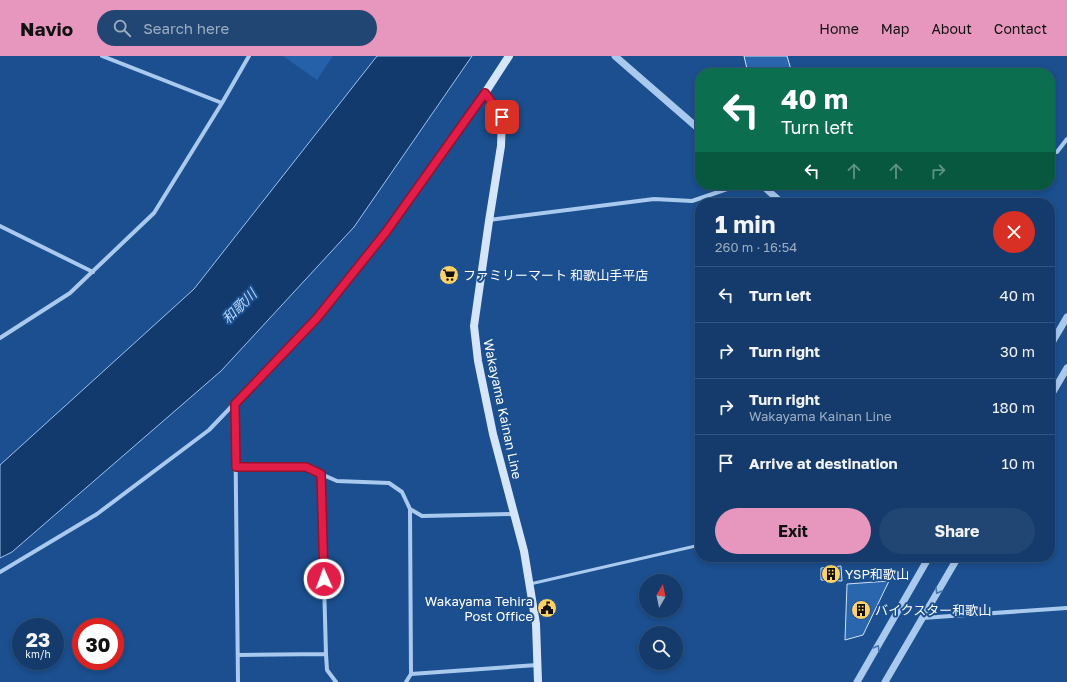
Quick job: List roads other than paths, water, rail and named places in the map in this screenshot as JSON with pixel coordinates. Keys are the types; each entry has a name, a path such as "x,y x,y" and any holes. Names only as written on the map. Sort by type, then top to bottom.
{"main road":[{"path":"485,93 509,56"},
{"name":"Wakayama Kainan Line","path":"485,93 502,117 501,146 474,326 478,361 493,434 524,551 530,584 536,624 538,682"}],"street":[{"path":"102,56 222,103"},
{"path":"0,338 70,293 154,213 250,56"},
{"path":"615,56 695,126"},
{"path":"0,572 97,514 209,430 317,318 386,232 485,93"},
{"path":"1055,152 1057,152 1067,139"},
{"path":"701,198 724,190"},
{"path":"768,190 776,198"},
{"path":"489,220 654,199 695,200"},
{"path":"0,226 93,272"},
{"path":"1055,337 1067,317"},
{"path":"1055,388 1067,368"},
{"path":"235,404 238,682"},
{"path":"236,467 306,467 338,481 389,483 402,492 410,508 411,674 406,682"},
{"path":"321,474 327,670 336,682"},
{"path":"410,508 422,516 514,514"},
{"path":"857,682 926,562"},
{"path":"886,682 955,562"},
{"path":"922,618 1067,608"},
{"path":"238,655 326,654"},
{"path":"411,674 538,665"}],"lane":[{"path":"530,584 695,546"}],"water":[{"name":"和歌川","path":"377,56 472,56 354,227 221,371 12,552 0,558 0,465 194,289"}],"place":[{"name":"ファミリーマート 和歌山手平店","path":"449,275"},
{"name":"YSP和歌山","path":"831,574"},
{"name":"Wakayama Tehira Post Office","path":"547,608"},
{"name":"バイクスター和歌山","path":"861,610"}]}
